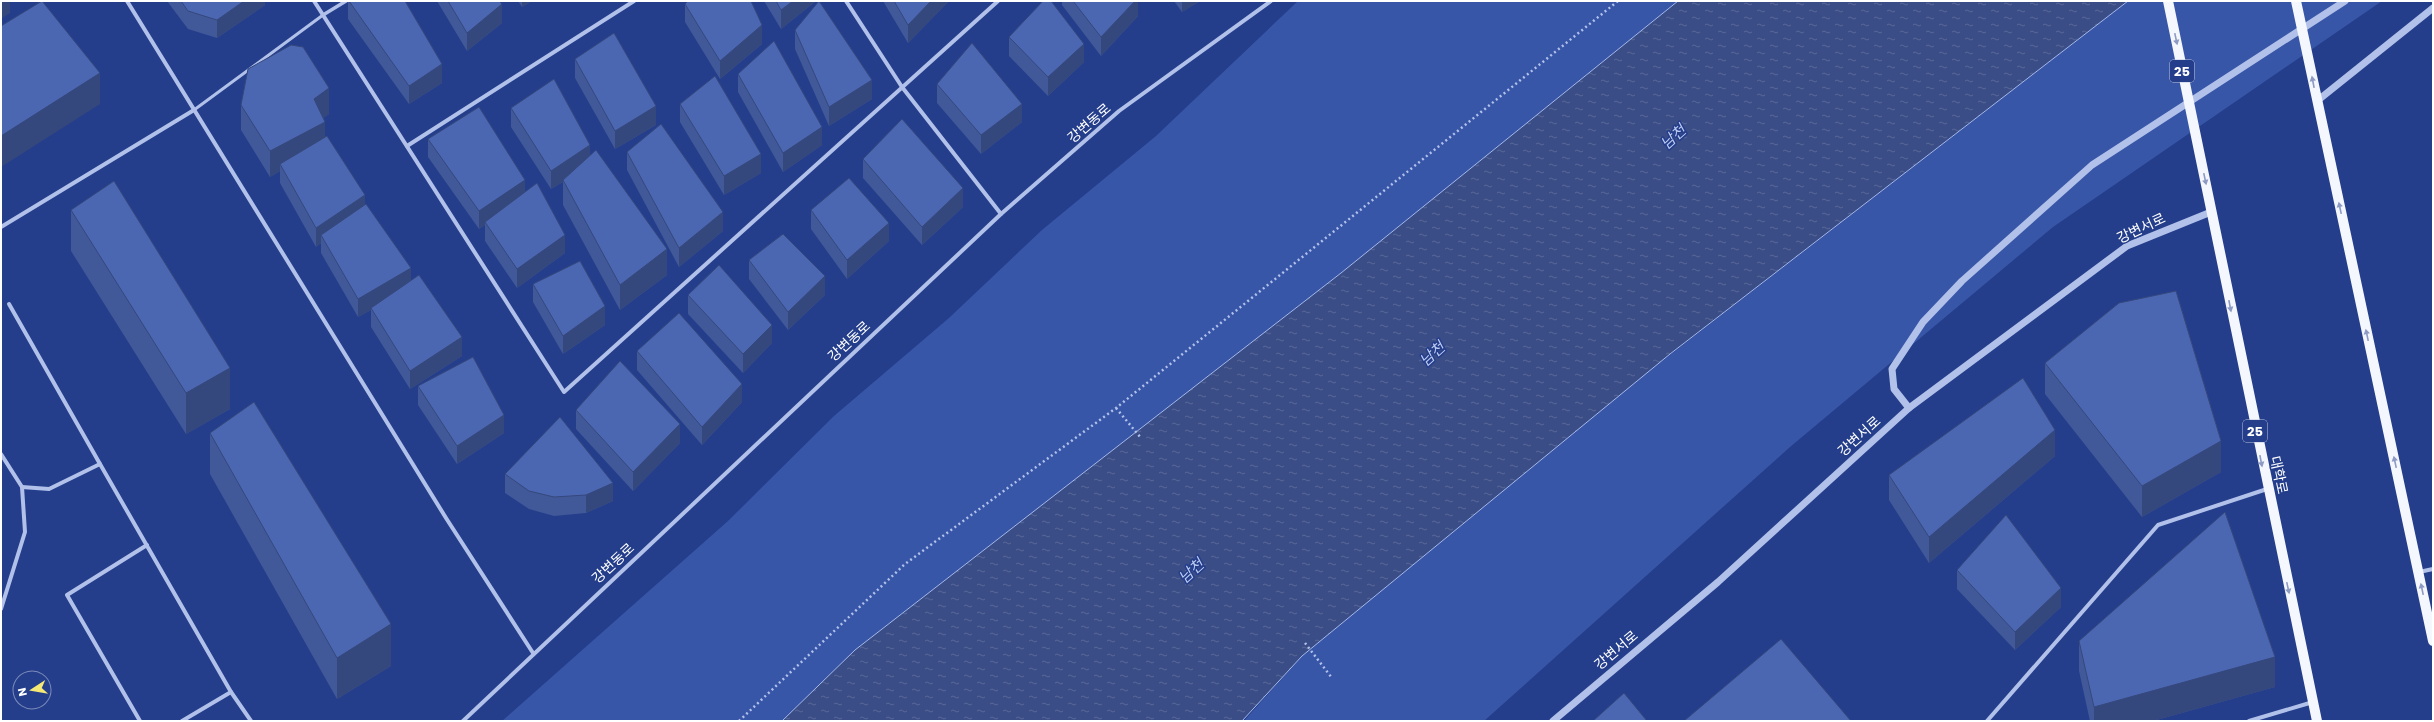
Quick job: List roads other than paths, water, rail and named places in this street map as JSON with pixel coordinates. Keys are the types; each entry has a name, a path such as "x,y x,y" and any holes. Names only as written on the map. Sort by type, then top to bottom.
{"main road":[{"name":"대학로","path":"2168,1 2267,489 2317,721"},
{"path":"2296,1 2433,641"}],"street":[{"path":"126,1 533,653"},
{"path":"314,1 564,392 998,1"},
{"path":"323,15 346,1"},
{"path":"407,146 634,1"},
{"path":"846,1 902,87 1001,214"},
{"name":"강변동로","path":"463,721 533,653 1001,214 1119,111 1271,1"},
{"path":"1909,408 1894,389 1892,369 1923,322 1962,281 2092,165 2345,1"},
{"path":"2317,101 2433,8"},
{"path":"1,227 194,110"},
{"name":"강변서로","path":"1553,721 1718,582 1909,408 2127,246 2211,212"},
{"path":"9,304 232,692 251,721"},
{"path":"1,454 22,487 25,532 1,609"},
{"path":"22,487 49,489 100,464"},
{"path":"1987,721 2158,525 2267,489"},
{"path":"140,721 67,595 147,545"},
{"path":"2419,572 2433,569"},
{"path":"1,590 6,593"},
{"path":"182,721 232,692"},
{"path":"2249,721 2313,702"}],"lane":[{"path":"194,110 323,15"}],"water":[{"name":"남천","path":"1678,1 2128,1 1670,354 1302,656 1242,721 782,721 855,650 1341,273"}]}
